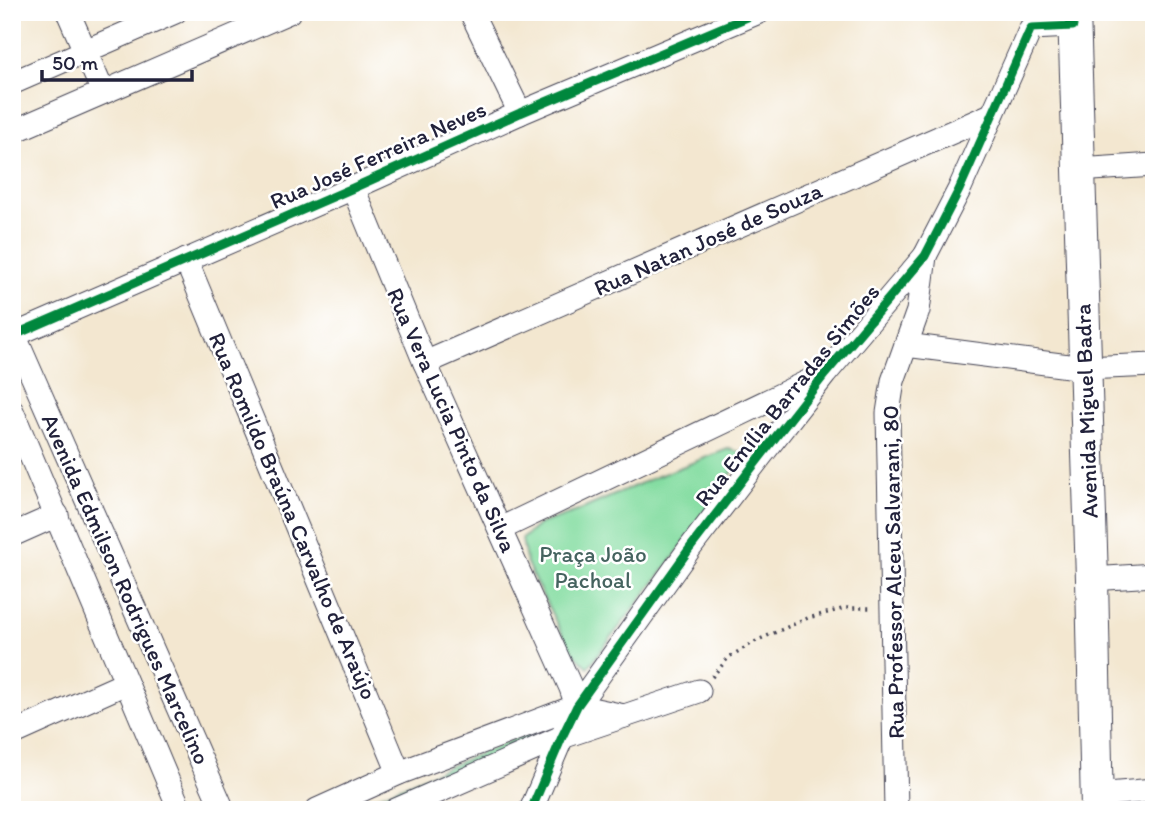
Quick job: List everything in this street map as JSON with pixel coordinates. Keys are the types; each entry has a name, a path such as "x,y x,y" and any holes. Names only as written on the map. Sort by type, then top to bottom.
{"main road":[{"name":"Avenida Miguel Badra","path":"1074,19 1092,579 1096,802"}],"street":[{"path":"68,12 103,92"},
{"path":"12,83 175,12"},
{"path":"12,132 289,12"},
{"path":"471,12 520,113"},
{"name":"Rua José Ferreira Neves","path":"13,333 759,12"},
{"name":"Rua Emília Barradas Simões","path":"530,810 562,737 574,697 825,374 925,256 959,190 1031,20 1074,19"},
{"name":"Rua Natan José de Souza","path":"425,363 991,116"},
{"path":"1078,170 1154,165"},
{"name":"Rua Vera Lucia Pinto da Silva","path":"353,188 425,363 574,697"},
{"name":"Rua Professor Alceu Salvarani, 80","path":"896,810 888,412 893,381 918,311 925,256"},
{"name":"Rua Romildo Braúna Carvalho de Araújo","path":"186,260 399,773"},
{"name":"Avenida Edmilson Rodrigues Marcelino","path":"13,333 222,810"},
{"path":"906,345 1084,368 1154,365"},
{"path":"500,529 825,374"},
{"name":"Avenida Edmilson Rodrigues Marcelino","path":"12,411 180,810"},
{"path":"12,535 57,515"},
{"path":"1092,579 1154,575"},
{"path":"12,734 126,683"},
{"path":"396,810 562,737 699,691"},
{"path":"317,810 574,697 624,716"},
{"path":"1096,802 1154,790"}],"path":[{"path":"699,691 729,657 758,640 808,618 846,608 892,608"}],"green space":[{"name":"Praça João Pachoal","path":"728,449 744,453 677,553 588,667 570,649 526,561 522,539 539,524 578,511"},
{"path":"526,734 536,735 538,740 385,810 345,810"}],"cycle path":[{"path":"12,336 520,113 759,12"},
{"path":"531,810 577,706 690,548 760,457 825,374 925,256 959,190 1031,28 1073,26"}]}
